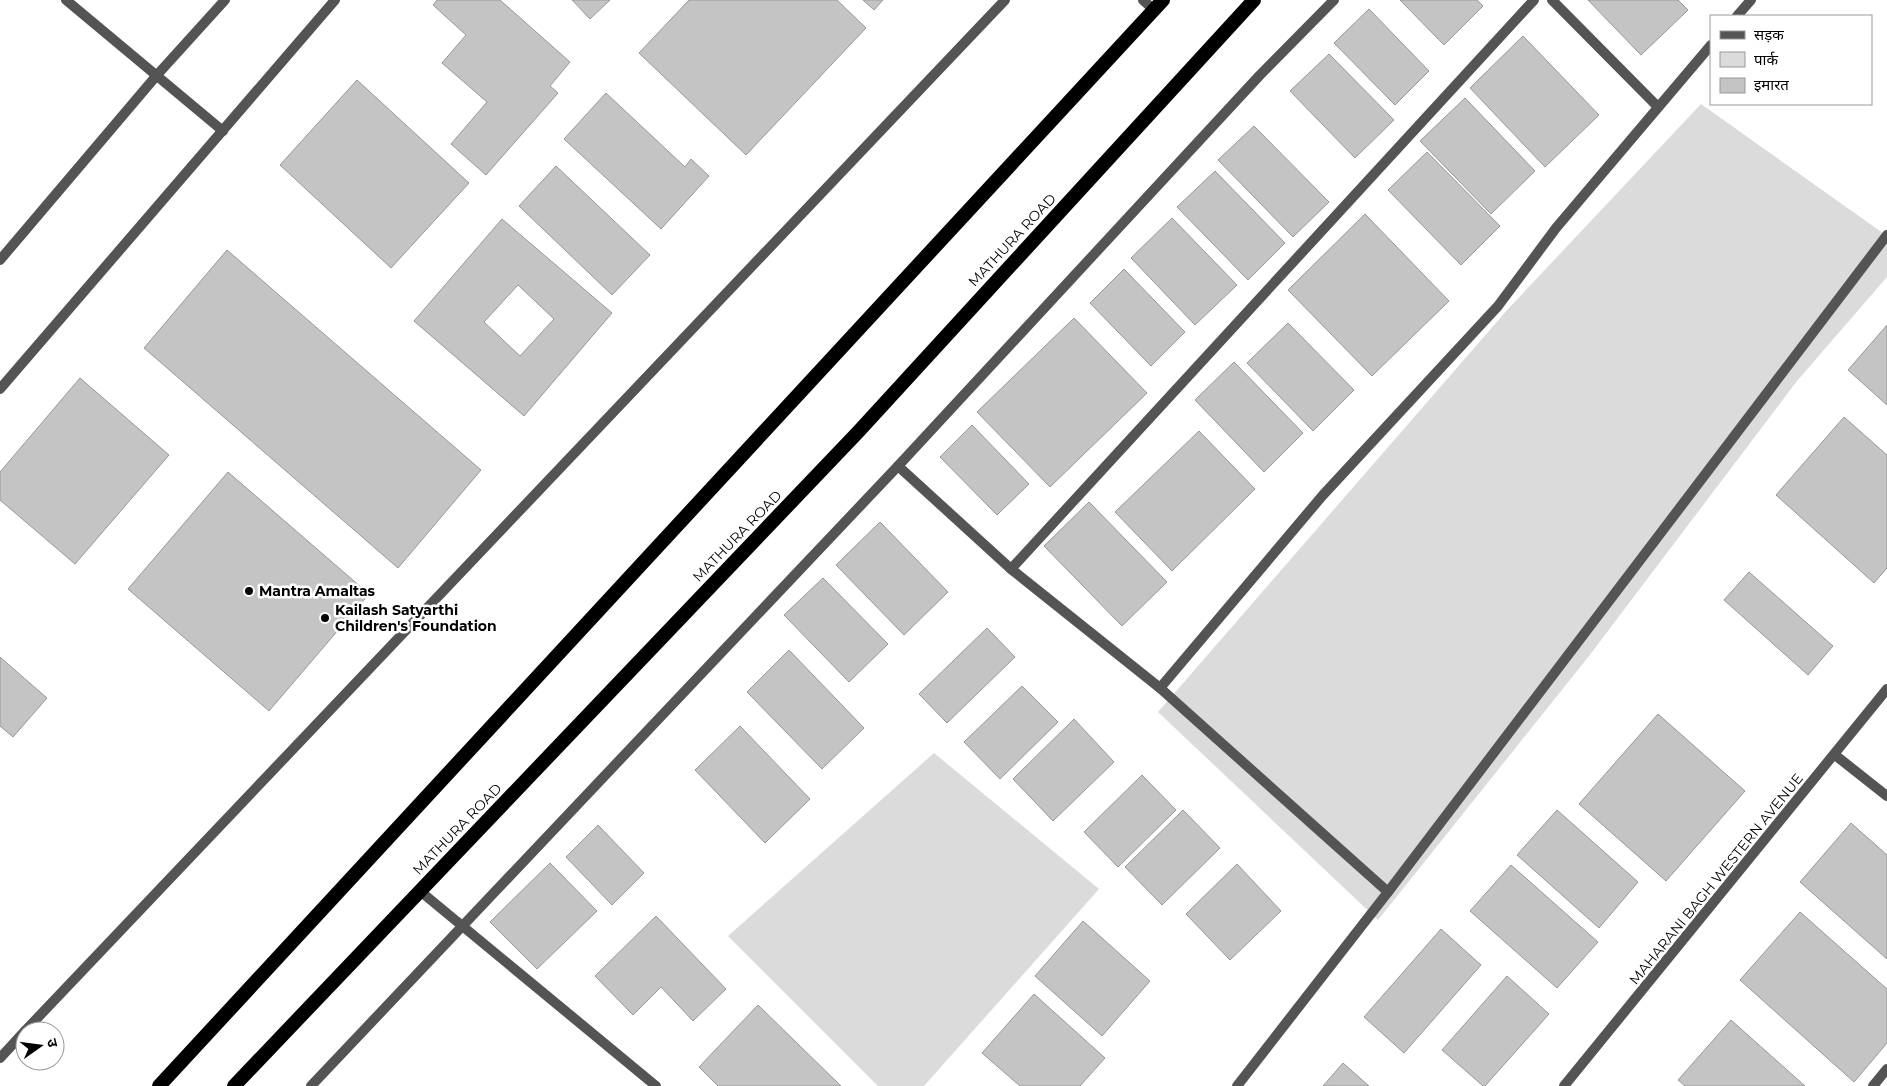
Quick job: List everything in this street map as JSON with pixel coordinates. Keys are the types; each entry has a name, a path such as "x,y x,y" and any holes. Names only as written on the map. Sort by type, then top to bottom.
{"highway":[{"name":"MATHURA ROAD","path":"234,1086 859,431 1254,0"},
{"path":"160,1086 559,651 1158,5"}],"street":[{"path":"66,0 223,131"},
{"path":"0,260 157,75 225,0"},
{"path":"0,389 335,0"},
{"path":"35,1021 1005,0"},
{"path":"1143,0 1158,5"},
{"path":"311,1086 898,466 1260,75 1334,0"},
{"path":"1011,569 1534,0"},
{"path":"1552,0 1657,106"},
{"path":"1737,15 1751,0"},
{"path":"1160,688 1323,495 1498,306 1556,228 1657,106 1710,46"},
{"path":"1237,1086 1388,892 1887,235"},
{"path":"898,466 1011,569 1160,688 1388,892"},
{"name":"MAHARANI BAGH WESTERN AVENUE","path":"1564,1086 1887,689"},
{"path":"1835,755 1887,796"},
{"path":"420,891 656,1086"},
{"path":"0,1058 15,1042"},
{"path":"1874,1086 1887,1069"}],"green space":[{"path":"1701,104 1887,236 1887,277 1797,381 1589,656 1378,920 1158,712 1508,309"},
{"path":"934,753 1099,889 924,1086 878,1086 728,936"}],"building":[{"path":"437,0 500,0 570,62 550,86 558,93 486,175 451,144 487,102 442,63 466,35 433,5"},
{"path":"572,0 610,0 590,19"},
{"path":"689,0 837,0 866,28 746,155 639,53"},
{"path":"863,0 883,0 874,10"},
{"path":"1400,0 1477,0 1483,6 1444,45"},
{"path":"1588,0 1678,0 1688,10 1641,55"},
{"path":"1369,9 1429,71 1395,105 1334,43"},
{"path":"1523,36 1599,115 1545,167 1470,88"},
{"path":"1329,54 1394,120 1355,158 1290,91"},
{"path":"357,80 469,183 391,268 280,165"},
{"path":"606,93 685,167 691,159 709,176 661,229 564,139"},
{"path":"1465,98 1535,171 1491,214 1420,141"},
{"path":"1254,126 1329,202 1293,237 1218,160"},
{"path":"1427,152 1500,226 1461,265 1388,190"},
{"path":"556,166 650,255 612,295 519,206"},
{"path":"1215,171 1285,243 1248,280 1177,207"},
{"path":"1365,214 1449,301 1372,376 1288,290"},
{"path":"1172,218 1237,285 1195,325 1131,258"},
{"path":"502,219 612,313 524,416 414,321","holes":["518,285 554,319 520,356 484,322"]},
{"path":"227,250 481,470 398,568 144,348"},
{"path":"1124,269 1185,332 1151,366 1090,303"},
{"path":"1074,318 1147,393 1050,487 977,412"},
{"path":"1288,323 1354,390 1313,431 1247,363"},
{"path":"1887,325 1887,405 1848,370"},
{"path":"1234,362 1303,433 1264,472 1195,400"},
{"path":"80,378 169,455 75,564 0,500 0,472"},
{"path":"1844,417 1887,455 1887,568 1874,583 1776,495"},
{"path":"972,425 1029,484 997,515 940,457"},
{"path":"1199,431 1255,489 1172,571 1115,512"},
{"name":"Mantra Amaltas","path":"228,472 369,594 269,711 128,589"},
{"path":"1089,502 1167,582 1122,626 1044,546"},
{"path":"880,522 948,592 904,635 836,565"},
{"path":"1749,572 1833,646 1808,675 1724,600"},
{"path":"823,578 888,644 849,682 784,615"},
{"path":"987,628 1015,657 947,723 919,694"},
{"path":"789,650 864,728 822,769 747,692"},
{"path":"0,657 47,698 13,737 0,726"},
{"path":"1022,686 1058,722 1000,779 964,742"},
{"path":"1658,714 1745,791 1666,881 1579,804"},
{"path":"1074,719 1114,762 1053,821 1013,779"},
{"path":"740,726 810,799 765,843 695,770"},
{"path":"1142,775 1176,810 1118,867 1084,832"},
{"path":"1183,810 1220,848 1162,905 1125,867"},
{"path":"1557,810 1638,882 1599,928 1517,855"},
{"path":"1851,823 1887,855 1887,959 1800,882"},
{"path":"598,825 644,873 612,905 566,857"},
{"path":"550,863 597,911 537,969 490,922"},
{"path":"1237,864 1281,911 1230,960 1186,914"},
{"path":"1511,865 1598,942 1557,988 1470,911"},
{"path":"1800,912 1887,989 1887,1043 1854,1082 1740,980"},
{"path":"656,916 726,989 693,1021 661,987 633,1015 595,976"},
{"path":"1083,921 1150,981 1102,1036 1035,976"},
{"path":"1441,929 1481,965 1404,1053 1364,1017"},
{"path":"1507,976 1549,1014 1483,1086 1442,1050"},
{"path":"1034,994 1105,1058 1080,1086 1020,1086 982,1053"},
{"path":"758,1005 841,1086 718,1086 699,1067"},
{"path":"1731,1020 1805,1086 1685,1086 1678,1080"},
{"path":"1343,1063 1369,1086 1323,1086"}],"place":[{"name":"Mantra Amaltas","path":"249,591"},
{"name":"Kailash Satyarthi Children's Foundation","path":"325,618"}]}
